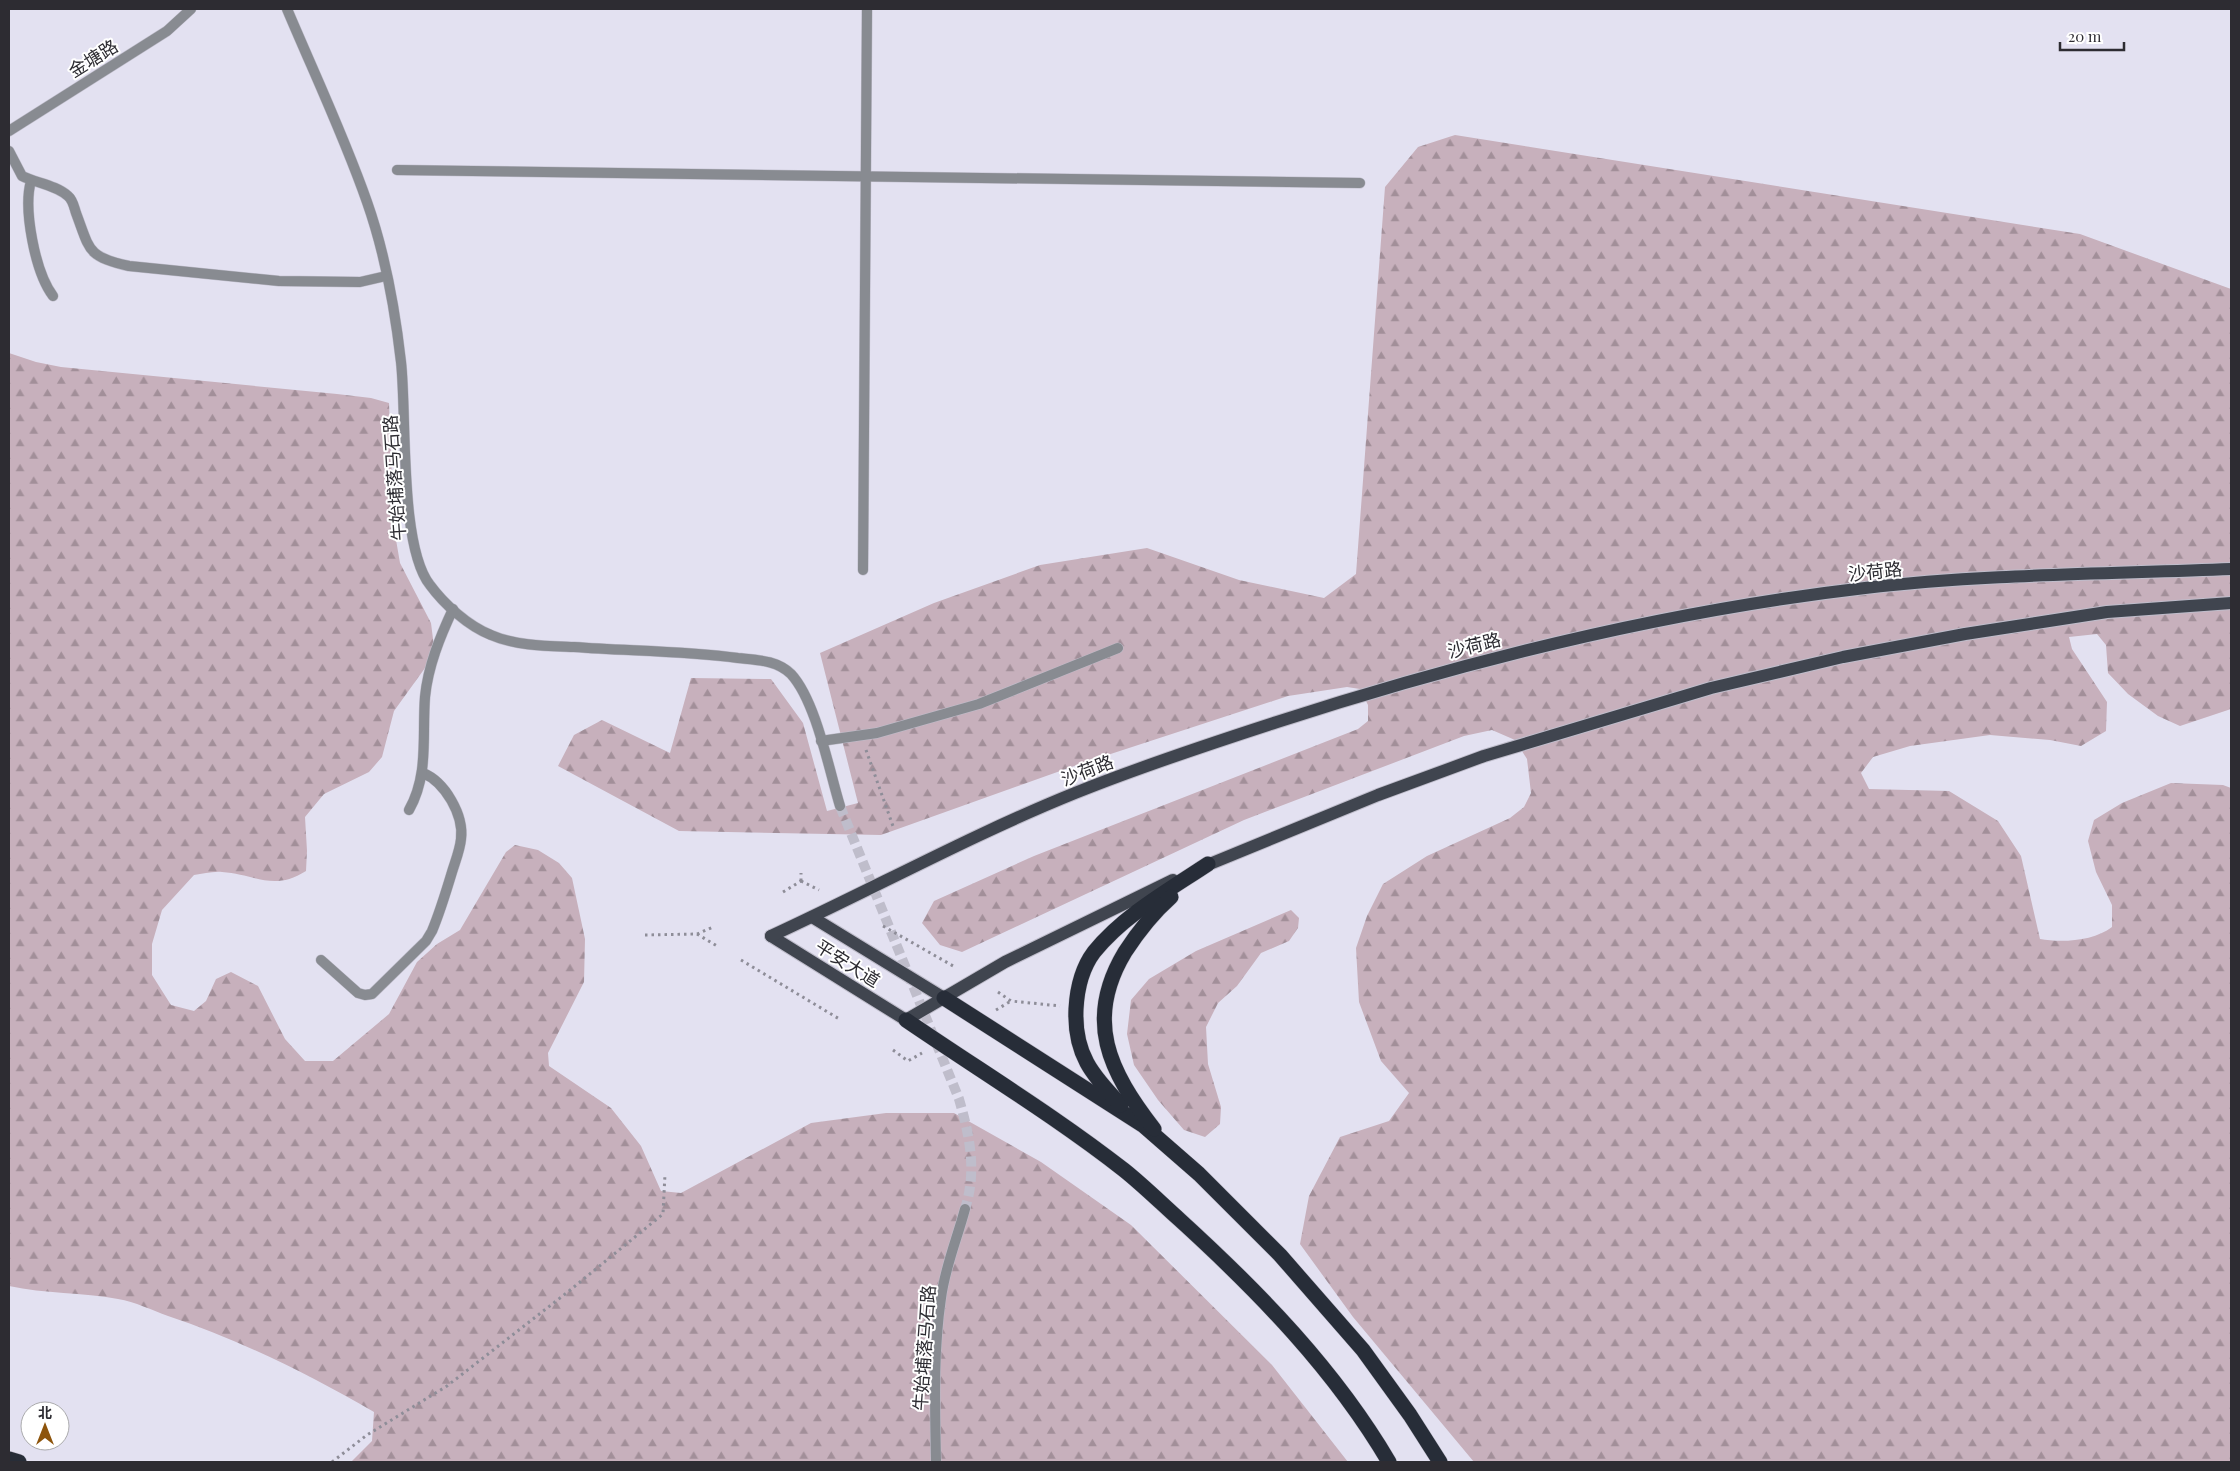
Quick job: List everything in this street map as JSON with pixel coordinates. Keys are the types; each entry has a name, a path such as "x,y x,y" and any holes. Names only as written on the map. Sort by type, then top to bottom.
{"highway":[{"path":"1208,864 1146,905 1114,931 1093,954 1082,977 1077,999 1076,1024 1078,1046 1089,1069 1103,1087 1206,1181 1314,1291 1363,1350 1410,1415 1440,1462"},
{"path":"1166,1144 1133,1100 1119,1076 1104,1030 1107,988 1116,967 1136,935 1162,905 1208,864"},
{"path":"944,998 1144,1126"},
{"path":"906,1020 1070,1130 1125,1171 1196,1235 1264,1300 1307,1348 1344,1395 1389,1462"},
{"path":"9,1459 19,1462"}],"main road":[{"name":"沙荷路","path":"771,936 919,862 982,833 1075,793 1179,753 1345,700 1436,673 1514,653 1630,626 1757,604 1866,588 1999,578 2231,568"},
{"path":"906,1020 1005,962 1208,864 1378,795 1484,756 1592,722 1711,688 1843,657 1965,634 2107,612 2231,603"},
{"name":"平安大道","path":"812,917 944,998"},
{"name":"平安大道","path":"771,936 906,1020"}],"street":[{"name":"金塘路","path":"9,131 167,31 192,9"},
{"name":"牛始埔落马石路","path":"287,9 368,204 386,276 402,364 408,500 415,547 420,566 428,584 453,609 474,626 490,635 510,640 544,646 720,656 767,662 780,666 790,674 803,694 812,714 840,806"},
{"path":"863,570 867,9"},
{"path":"9,151 22,176 31,181 60,190 69,196 90,249 97,257 108,261 129,266 279,281 360,282 386,276"},
{"path":"397,170 1360,183"},
{"path":"31,181 28,205 35,255 46,287 53,296"},
{"path":"409,810 417,797 423,773 425,697 428,679 442,634 453,609"},
{"path":"821,741 861,736 902,727 979,704 1118,648"},
{"path":"321,960 358,993 365,996 372,994 426,941 432,931 458,854 461,828 448,795 432,777 423,773"},
{"name":"牛始埔落马石路","path":"936,1462 935,1370 941,1298 951,1252 965,1209"}],"path":[{"path":"861,736 894,829"},
{"path":"801,873 801,881"},
{"path":"801,881 819,890"},
{"path":"783,892 801,881"},
{"path":"883,926 955,967"},
{"path":"645,935 697,934 713,927"},
{"path":"697,934 717,946"},
{"path":"741,960 841,1020"},
{"path":"998,992 1011,1001 1065,1006"},
{"path":"992,1012 1011,1001"},
{"path":"893,1050 908,1061 926,1050"},
{"path":"332,1462 367,1435 447,1386 569,1291 663,1214 665,1174"}],"green space":[{"path":"1455,135 2080,234 2231,289 2231,709 2180,726 2158,716 2128,694 2108,673 2106,645 2097,634 2069,637 2072,649 2107,702 2106,731 2081,746 2050,740 1990,735 1910,746 1873,757 1861,773 1869,789 1949,791 1998,821 2021,856 2040,939 2058,941 2087,938 2105,932 2112,927 2112,905 2096,872 2088,841 2094,820 2122,803 2171,783 2223,785 2231,788 2231,1462 1474,1462 1353,1317 1300,1244 1309,1196 1340,1137 1389,1121 1409,1093 1381,1061 1359,1002 1356,948 1367,916 1383,884 1427,856 1510,818 1524,807 1531,793 1527,759 1515,740 1492,730 1464,736 1244,820 962,952 940,945 922,923 934,901 1034,856 1358,729 1368,721 1368,705 1360,689 1347,687 1288,696 1077,765 881,835 679,831 558,766 574,735 602,720 670,753 691,678 771,679 803,723 827,811 858,803 820,653 934,603 1040,565 1147,548 1239,580 1324,598 1356,574 1385,187 1418,147"},
{"path":"9,353 36,362 61,367 337,394 371,398 389,403 394,528 400,563 431,623 434,647 425,668 394,711 382,757 369,772 324,794 305,817 306,871 294,877 274,881 222,872 194,875 162,910 152,944 152,975 171,1005 194,1011 206,1001 216,979 231,972 258,986 285,1039 305,1061 333,1061 389,1014 417,962 437,944 460,930 506,852 515,845 538,850 559,863 572,878 585,939 584,982 548,1053 549,1066 611,1108 641,1146 661,1191 681,1193 811,1123 886,1113 954,1113 1041,1162 1131,1225 1272,1365 1348,1462 351,1462 372,1441 374,1412 299,1371 195,1325 131,1302 9,1286"},
{"path":"1291,910 1299,918 1298,928 1289,941 1261,953 1237,986 1218,1003 1206,1027 1208,1064 1221,1107 1220,1124 1205,1137 1184,1130 1158,1100 1134,1065 1127,1034 1131,1000 1149,979 1196,951"}],"tunnel":[{"path":"840,806 959,1099 971,1154 971,1181 965,1209"}]}
